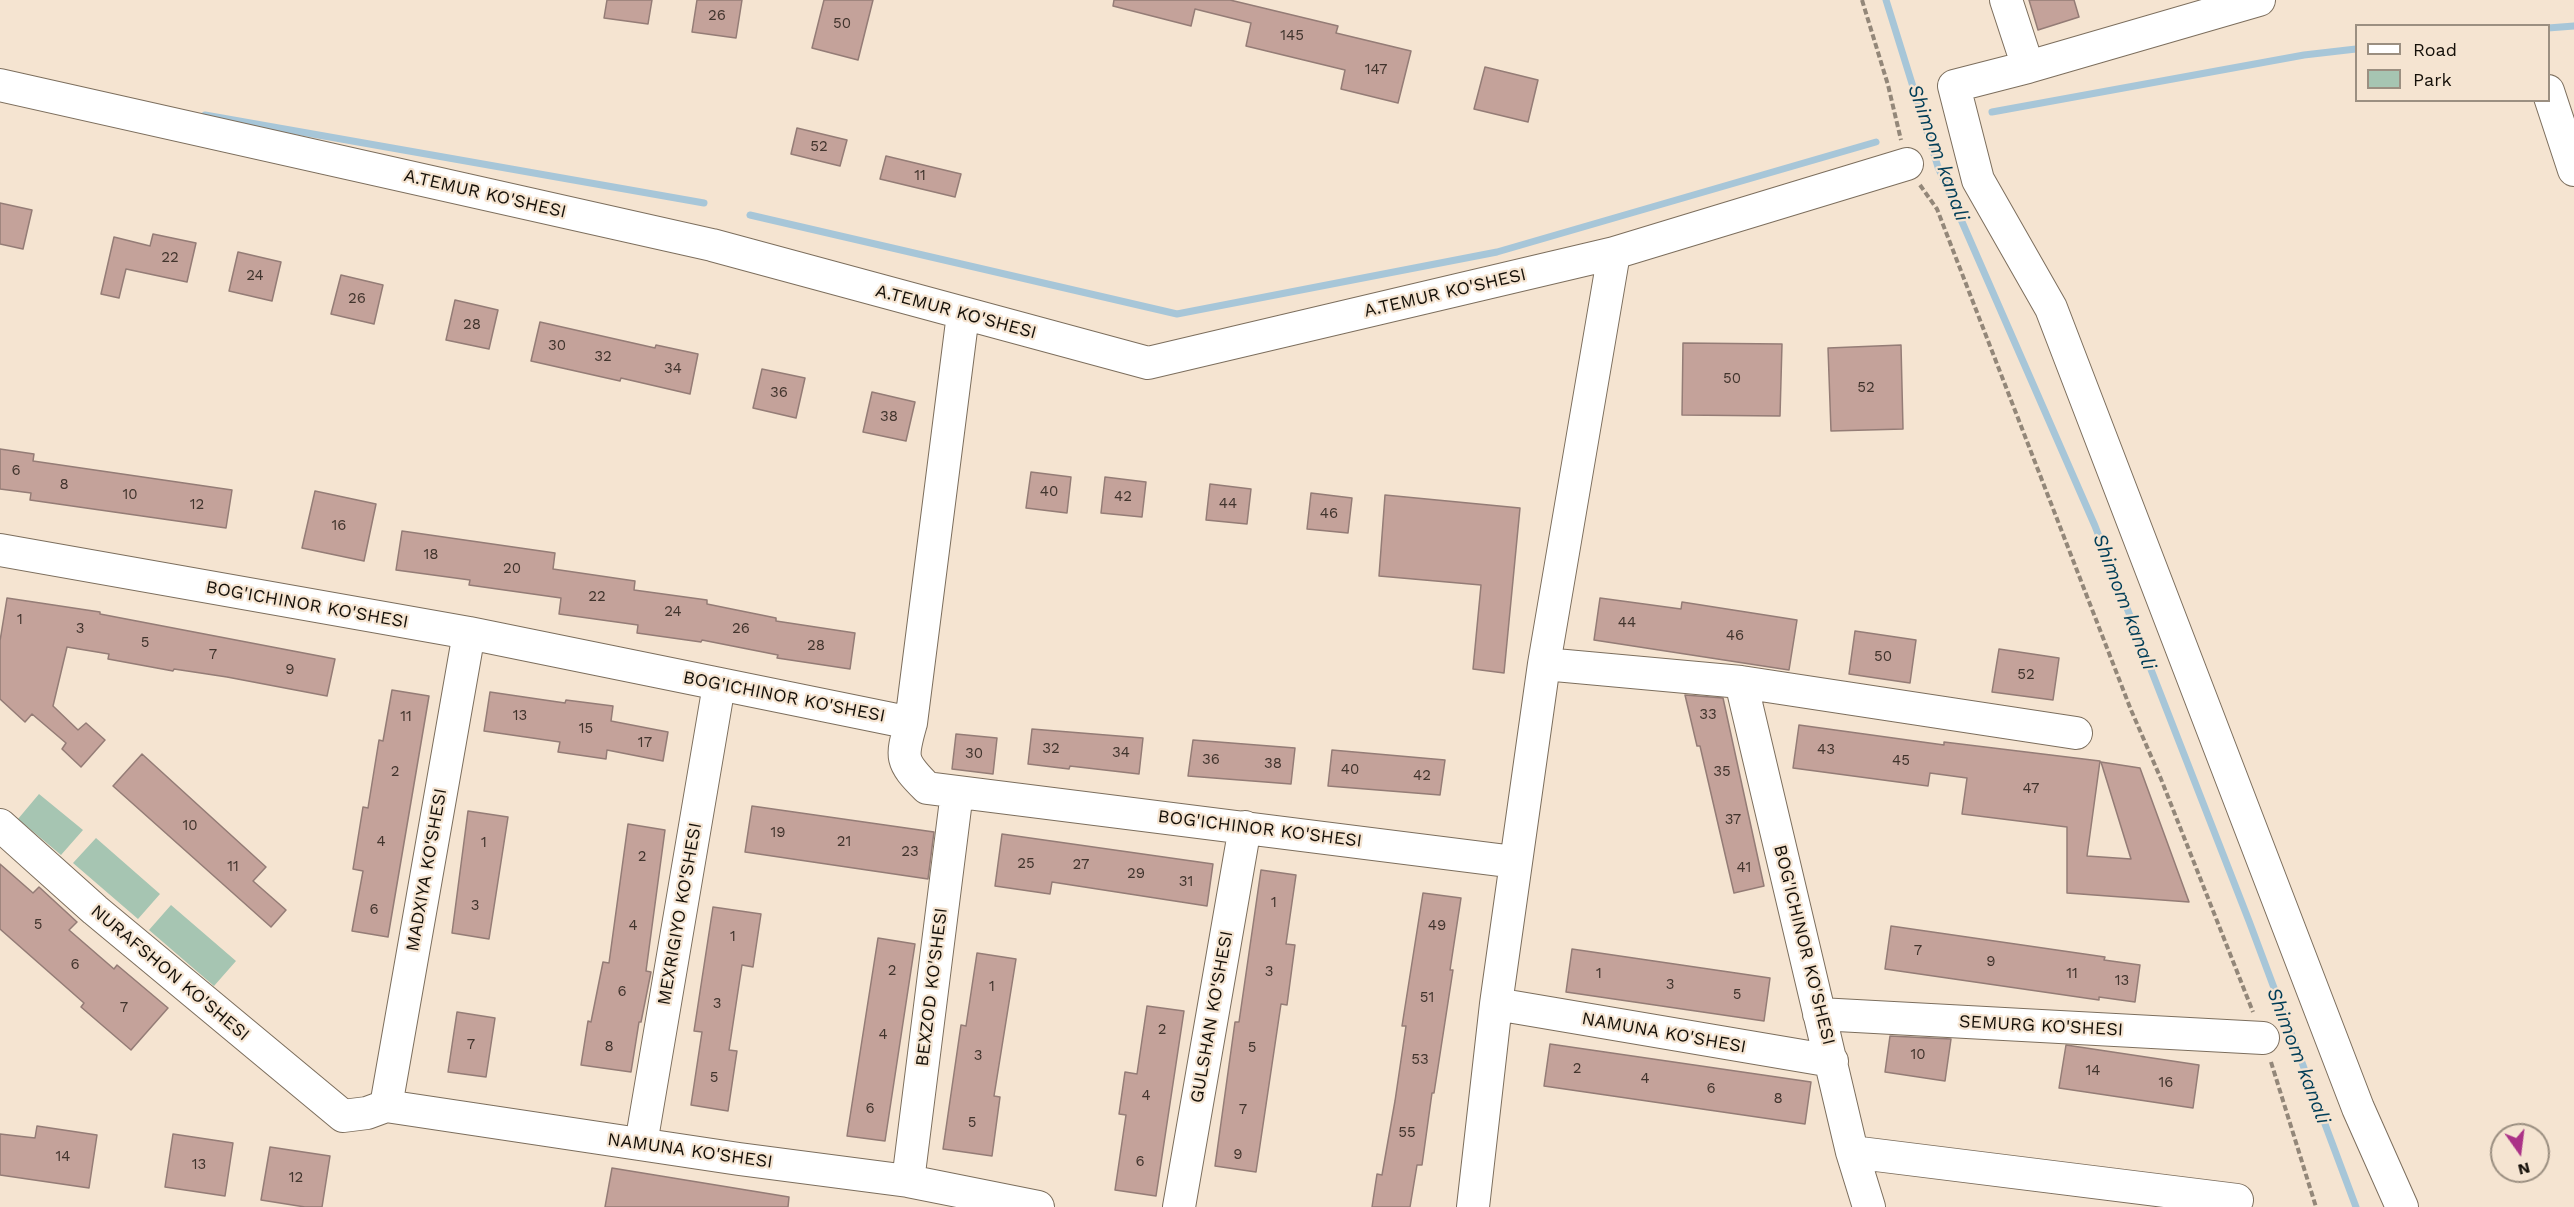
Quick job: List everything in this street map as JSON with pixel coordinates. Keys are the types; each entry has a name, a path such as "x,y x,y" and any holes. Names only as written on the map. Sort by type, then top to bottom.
{"street":[{"path":"2006,0 2028,67"},
{"path":"2259,0 1954,86 1978,180 2051,308 2354,1097 2402,1207"},
{"name":"A.TEMUR KO'SHESI","path":"0,85 712,245 1148,363 1614,253 1906,164"},
{"path":"2550,97 2574,170"},
{"path":"1473,1207 1496,1004 1544,664 1614,253"},
{"path":"911,723 963,314"},
{"name":"BOG'ICHINOR KO'SHESI","path":"0,550 469,633 911,723 902,752 908,770 927,788 1515,862"},
{"name":"MADXIYA KO'SHESI","path":"386,1106 469,633"},
{"path":"1544,664 1741,682 2076,733"},
{"name":"BOG'ICHINOR KO'SHESI","path":"1741,682 1852,1152 1869,1207"},
{"name":"MEXRIGIYO KO'SHESI","path":"641,1144 719,685"},
{"name":"BEXZOD KO'SHESI","path":"908,1181 957,792"},
{"name":"NURAFSHON KO'SHESI","path":"0,825 95,910 344,1116"},
{"name":"GULSHAN KO'SHESI","path":"1179,1207 1245,827"},
{"name":"NAMUNA KO'SHESI","path":"1496,1004 1832,1061"},
{"name":"SEMURG KO'SHESI","path":"1819,1014 2263,1038"},
{"name":"NAMUNA KO'SHESI","path":"344,1116 367,1113 386,1106 908,1181 1038,1207"},
{"path":"1852,1152 2237,1200"}],"path":[{"path":"1862,0 1888,85 1906,164 1937,209 2131,710 2162,779 2263,1038 2316,1207"}],"green space":[{"path":"39,794 83,830 61,855 18,819"},
{"path":"96,838 160,894 138,919 73,863"},
{"path":"171,905 236,961 214,986 149,930"}],"building":[{"path":"607,0 652,0 648,24 604,18"},
{"path":"697,0 742,0 736,38 692,32"},
{"path":"824,0 873,0 858,60 812,48"},
{"path":"1114,0 1230,0 1338,26 1336,33 1411,51 1398,103 1341,89 1345,70 1246,46 1251,23 1195,9 1191,26 1113,6"},
{"path":"2029,0 2074,0 2079,17 2038,30"},
{"path":"1485,67 1538,80 1528,122 1474,109"},
{"path":"797,128 847,140 840,166 791,154"},
{"path":"886,156 961,174 955,197 880,179"},
{"path":"0,203 32,210 23,249 0,244"},
{"path":"153,234 196,243 187,282 126,269 119,298 101,294 114,237 150,246"},
{"path":"238,252 281,262 272,301 229,291"},
{"path":"341,275 383,285 374,324 331,314"},
{"path":"455,300 498,310 489,349 446,340"},
{"path":"540,322 655,348 656,345 698,354 690,394 531,361"},
{"path":"1683,343 1782,344 1780,416 1682,415"},
{"path":"1901,345 1903,429 1831,431 1828,348"},
{"path":"762,369 805,378 796,418 753,408"},
{"path":"872,392 915,402 906,441 863,432"},
{"path":"0,449 34,454 33,461 232,490 226,528 30,500 31,493 0,489"},
{"path":"1031,472 1071,477 1067,513 1026,508"},
{"path":"1105,477 1146,482 1142,517 1101,513"},
{"path":"1210,484 1251,489 1247,524 1206,520"},
{"path":"315,491 376,504 364,561 302,548"},
{"path":"1311,493 1352,498 1348,533 1307,529"},
{"path":"1385,495 1520,508 1504,673 1473,669 1481,585 1379,576"},
{"path":"402,531 555,553 553,569 635,581 634,590 707,600 707,604 776,618 776,621 855,633 850,669 777,658 778,655 702,640 701,642 637,633 638,625 559,614 561,598 469,585 470,580 396,570"},
{"path":"7,598 100,612 100,614 335,659 327,696 227,677 174,669 173,671 108,659 109,654 67,647 53,706 78,730 86,723 105,740 81,767 62,749 66,743 32,714 25,722 0,699 0,641"},
{"path":"1600,598 1681,609 1682,602 1797,620 1789,670 1594,640"},
{"path":"1855,631 1916,640 1910,683 1849,674"},
{"path":"1999,649 2059,658 2053,700 1992,692"},
{"path":"392,690 429,696 388,937 352,931 363,871 353,869 363,807 368,808 379,740 383,741"},
{"path":"490,692 565,703 566,700 613,706 611,721 668,732 663,761 607,750 606,759 558,752 560,742 484,731"},
{"path":"1685,695 1723,698 1764,886 1734,893 1700,746 1697,746"},
{"path":"1799,725 1944,745 1944,742 2100,761 2087,856 2131,859 2101,762 2140,768 2189,902 2067,893 2067,827 1962,814 1967,778 1930,773 1928,786 1793,768"},
{"path":"1032,729 1143,738 1139,774 1028,764"},
{"path":"956,734 997,738 993,774 952,769"},
{"path":"1193,740 1295,748 1291,784 1188,776"},
{"path":"1332,750 1445,760 1440,795 1328,786"},
{"path":"142,754 266,867 253,881 286,910 271,927 113,786"},
{"path":"752,806 934,832 928,879 745,852"},
{"path":"468,811 508,817 489,939 452,933"},
{"path":"628,824 665,830 646,971 651,972 641,1022 639,1022 631,1072 581,1065 588,1021 591,1022 603,962 609,963"},
{"path":"1002,834 1213,864 1207,906 1052,882 1050,894 995,886"},
{"path":"0,864 33,893 39,887 77,922 69,930 114,969 117,965 168,1008 131,1050 81,1007 84,1003 0,929"},
{"path":"1261,870 1296,875 1286,944 1295,945 1287,1005 1281,1004 1256,1172 1215,1166 1235,1022 1239,1022"},
{"path":"1423,893 1461,898 1450,970 1453,970 1434,1093 1432,1093 1422,1165 1417,1165 1410,1207 1372,1207 1377,1174 1382,1175 1395,1101 1406,1026 1402,1026"},
{"path":"713,907 761,914 753,967 742,965 729,1050 737,1051 728,1111 691,1105 702,1032 694,1031"},
{"path":"1891,926 2105,957 2104,960 2140,965 2135,1002 2099,997 2099,1000 1885,969"},
{"path":"878,938 915,944 885,1141 847,1136"},
{"path":"1572,949 1770,978 1764,1021 1566,992"},
{"path":"977,953 1016,959 994,1096 1000,1097 992,1156 943,1149 961,1025 966,1026"},
{"path":"1147,1006 1184,1011 1156,1196 1115,1190 1126,1115 1119,1114 1125,1072 1137,1074"},
{"path":"457,1012 495,1018 486,1077 448,1072"},
{"path":"1890,1036 1951,1039 1945,1081 1885,1072"},
{"path":"1550,1044 1811,1082 1805,1124 1544,1086"},
{"path":"2066,1045 2199,1065 2193,1108 2059,1088"},
{"path":"37,1126 97,1135 89,1188 0,1175 0,1134 35,1138"},
{"path":"173,1134 233,1143 225,1196 165,1187"},
{"path":"270,1147 330,1156 322,1207 305,1207 261,1200"},
{"path":"612,1168 789,1197 788,1207 605,1207"}],"waterway":[{"name":"Shimom kanali","path":"1886,0 1938,167 2095,526 2249,921 2356,1207"},
{"path":"2550,28 2574,26"},
{"path":"1992,112 2304,55 2355,49"},
{"path":"205,115 704,203"},
{"path":"750,215 1177,314 1497,252 1876,142"}]}
